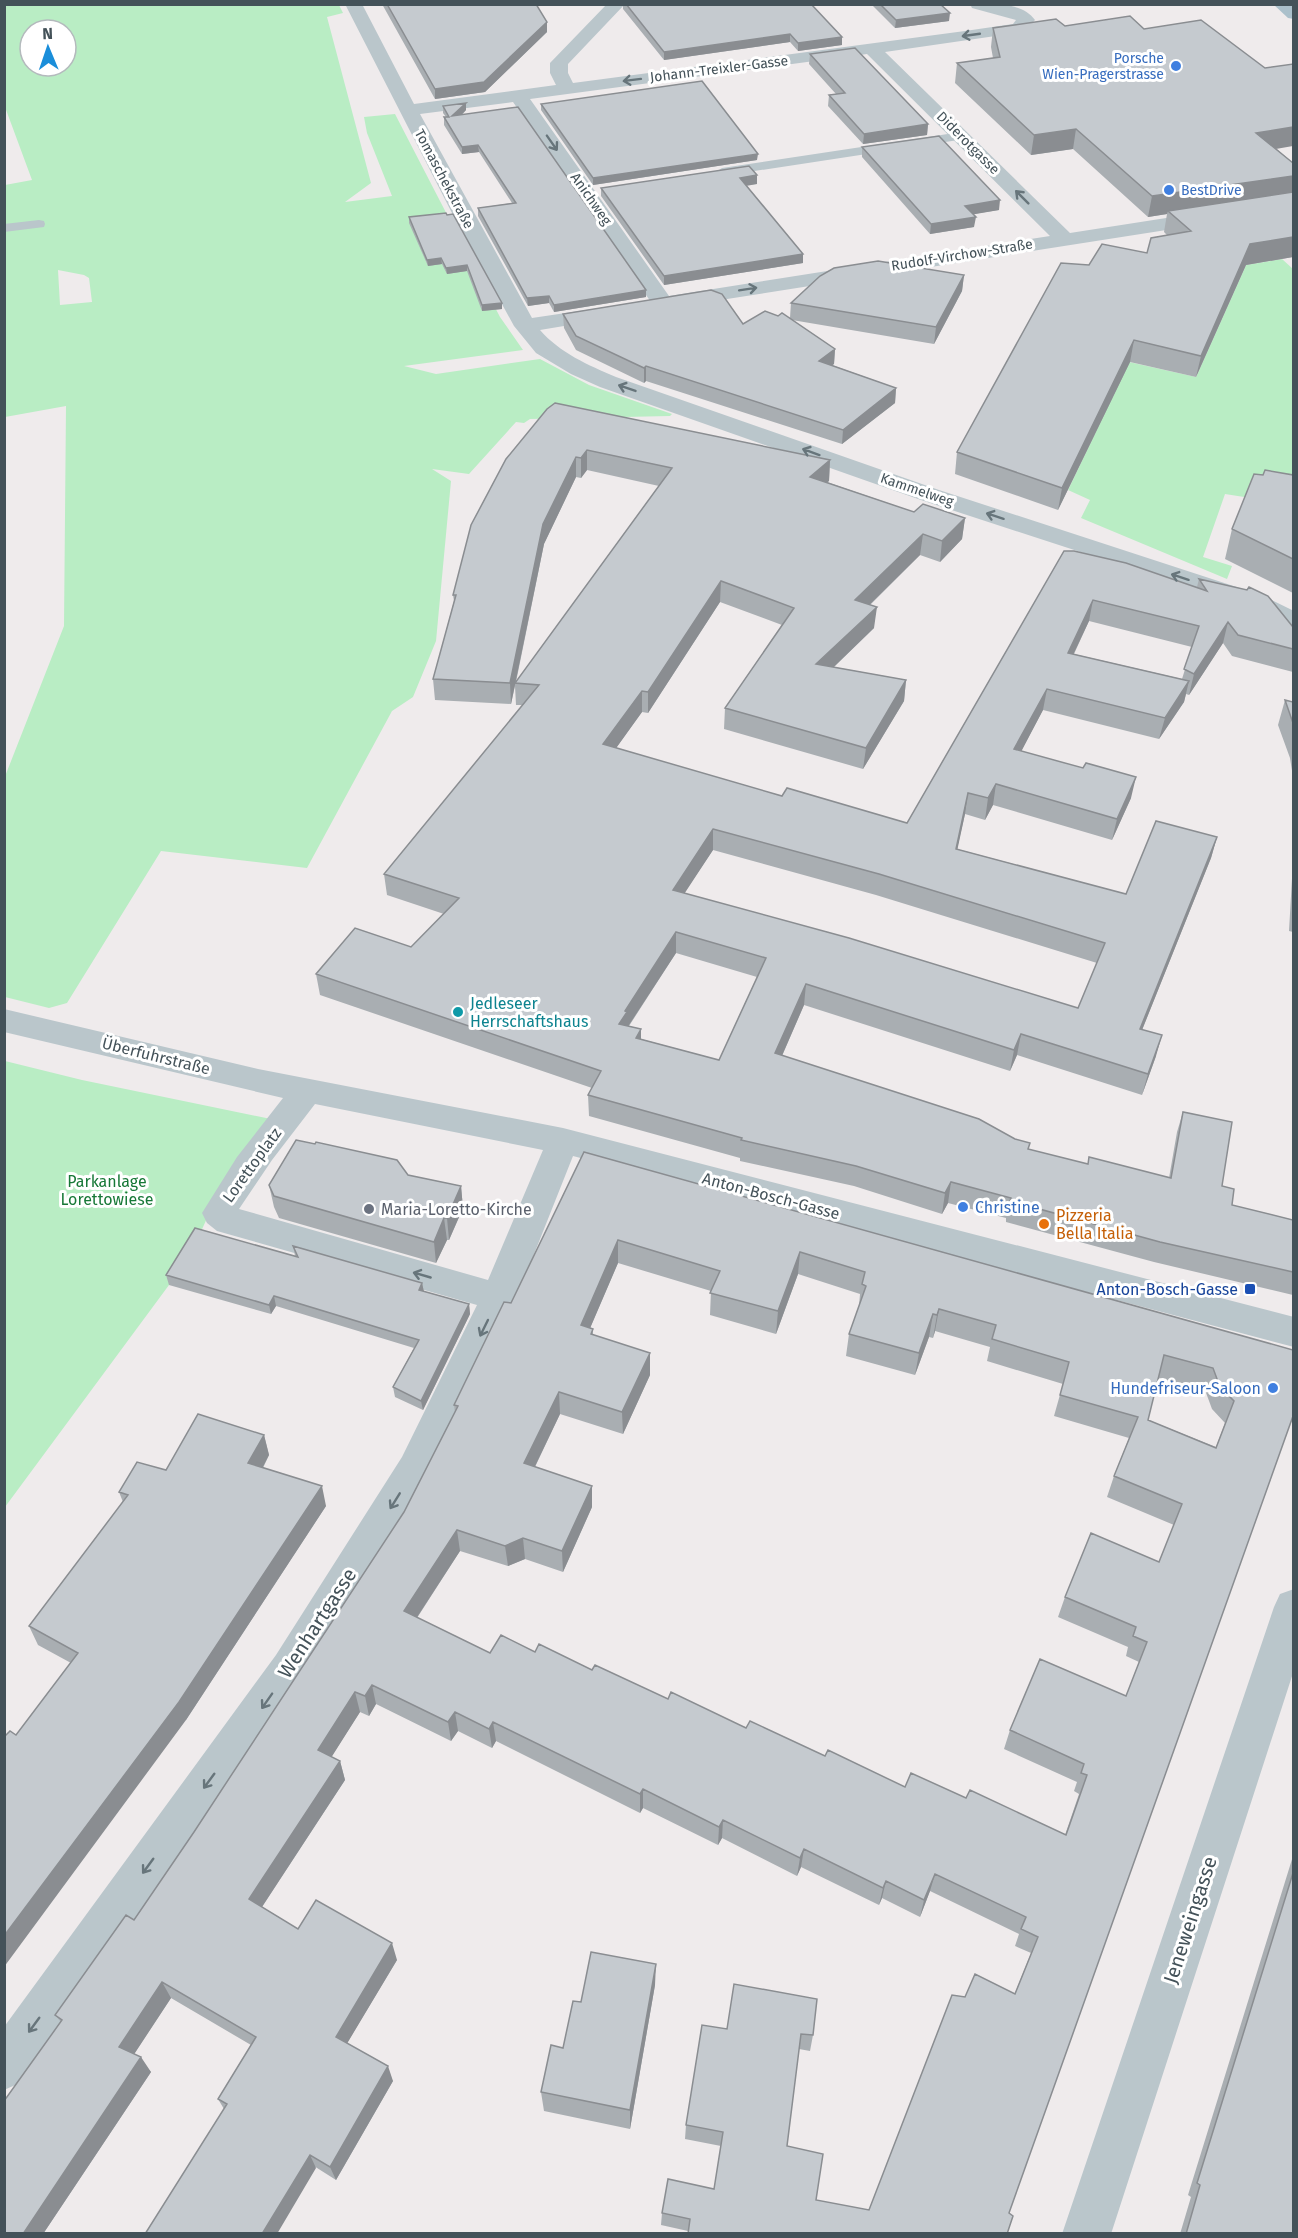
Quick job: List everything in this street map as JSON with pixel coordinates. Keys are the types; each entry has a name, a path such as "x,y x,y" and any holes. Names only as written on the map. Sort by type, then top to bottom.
{"main road":[{"path":"1281,4 1293,14"}],"street":[{"name":"Tomaschekstraße","path":"353,4 462,213 525,326 544,348"},
{"path":"567,88 559,73 559,63 617,4"},
{"name":"Johann-Treixler-Gasse","path":"408,110 1018,28 1026,20 1020,14 978,4"},
{"name":"Diderotgasse","path":"872,48 1064,238"},
{"name":"Anichweg","path":"518,95 592,191 663,303"},
{"name":"Rudolf-Virchow-Straße","path":"525,326 1064,238 1293,204"},
{"name":"Kammelweg","path":"544,348 579,369 608,382 930,495 1252,600 1293,621"},
{"name":"Überfuhrstraße","path":"4,1020 307,1092"},
{"path":"307,1092 562,1141"},
{"name":"Lorettoplatz","path":"307,1092 253,1161 228,1196 219,1214 229,1221 499,1297"},
{"name":"Wenhartgasse","path":"4,2067 290,1668 415,1469 499,1297 562,1141"},
{"name":"Anton-Bosch-Gasse","path":"562,1141 1293,1332"},
{"name":"Jeneweingasse","path":"1086,2234 1293,1606"}],"lane":[{"path":"704,175 961,136"},
{"path":"4,228 39,224"}],"green space":[{"path":"4,5 339,5 343,13 327,17 371,183 345,202 392,196 367,133 364,117 395,114 500,317 523,350 404,366 436,374 540,359 589,385 672,414 670,416 530,419 524,423 516,422 469,474 432,469 451,481 436,641 413,697 392,711 307,868 161,851 67,1003 49,1008 5,997 4,779 64,626 66,406 5,417 5,185 32,180 5,107","holes":["58,270 89,278 92,302 60,305"]},
{"path":"1282,259 1293,269 1293,517 1257,499 1225,494 1203,557 1232,566 1227,579 1081,518 1090,500 1068,490 1129,362 1196,377 1246,265"},
{"name":"Parkanlage Lorettowiese","path":"5,1061 82,1080 271,1119 214,1203 198,1238 169,1285 5,1507"}],"building":[{"path":"387,4 536,4 547,22 484,82 435,89"},
{"path":"626,4 811,4 842,37 798,43 790,34 664,52"},
{"path":"880,4 940,4 950,13 896,20"},
{"path":"1130,16 1144,29 1201,20 1265,68 1293,64 1293,127 1256,133 1293,163 1293,176 1152,196 1076,129 1034,135 957,63 1000,57 993,28 1056,19 1065,26"},
{"path":"855,48 928,124 864,134 829,95 845,93 810,54"},
{"path":"702,81 758,154 593,178 541,104"},
{"path":"466,103 452,116 518,107 646,290 554,305 549,296 527,298 478,208 516,203 478,145 462,147 444,117 449,117 443,106"},
{"path":"939,136 1000,200 965,206 976,217 931,224 862,147"},
{"path":"749,166 757,175 740,178 803,254 664,276 601,188"},
{"path":"1293,192 1293,237 1250,244 1201,356 1134,340 1062,488 957,452 1061,263 1089,265 1102,244 1147,253 1151,238 1191,231 1168,211"},
{"path":"446,213 447,215 453,214 502,303 482,305 467,265 446,268 441,258 427,260 409,217"},
{"path":"878,261 964,275 936,327 791,303 820,276 834,268"},
{"path":"711,290 722,294 743,324 765,311 778,316 782,313 835,349 819,361 896,388 843,430 646,366 644,368 576,336 563,314"},
{"path":"555,403 830,460 810,477 914,512 923,504 965,518 942,541 923,534 855,600 877,607 816,664 906,680 866,748 725,708 794,608 721,581 648,692 642,691 603,744 782,796 787,788 907,823 1064,551 1074,551 1126,563 1207,591 1199,579 1247,590 1249,587 1268,596 1293,627 1293,649 1238,635 1228,622 1194,674 1184,669 1199,626 1093,600 1068,653 1189,681 1165,718 1047,689 1014,749 1083,768 1086,763 1136,777 1117,819 996,784 988,798 968,793 956,849 1126,894 1156,821 1217,837 1140,1029 1162,1035 1148,1074 1021,1034 1014,1050 806,984 775,1053 979,1119 1015,1139 1030,1143 1028,1149 1088,1164 1089,1157 1171,1178 1183,1112 1232,1122 1222,1186 1234,1189 1232,1205 1293,1220 1293,1272 1160,1242 1010,1201 1011,1198 951,1182 945,1193 856,1166 741,1140 742,1138 588,1095 601,1071 316,974 355,928 411,947 459,898 384,874 539,685 515,683 672,468 587,450 581,458 576,457 543,524 510,683 433,679 456,595 453,595 471,525 506,459 547,409","holes":["713,829 879,874 1105,943 1078,1008 849,938 673,890","676,932 766,958 719,1060 636,1038 641,1029 619,1024"]},
{"path":"1265,470 1293,475 1293,559 1232,529 1254,474 1263,475"},
{"path":"1285,700 1293,702 1293,723"},
{"name":"Maria-Loretto-Kirche","path":"296,1140 315,1144 316,1142 397,1160 408,1175 461,1186 434,1242 274,1196 269,1185"},
{"path":"584,1152 1293,1350 1293,1416 1009,2213 1013,2216 1007,2234 688,2234 690,2219 662,2213 668,2179 714,2189 723,2132 686,2125 702,2025 727,2029 734,1984 817,1999 813,2035 801,2034 787,2146 823,2154 816,2200 869,2210 952,1995 965,1997 975,1974 1015,1994 1038,1937 1021,1929 1026,1917 935,1874 924,1900 886,1881 883,1888 804,1849 800,1858 723,1820 719,1827 643,1789 640,1794 493,1722 489,1729 455,1712 448,1722 372,1685 365,1696 355,1692 318,1750 340,1761 249,1899 298,1929 316,1900 392,1943 336,2037 388,2066 330,2167 310,2155 262,2234 145,2234 227,2104 218,2099 256,2037 162,1982 119,2047 141,2057 23,2234 4,2234 4,2101 62,2020 55,2015 126,1915 134,1920 404,1512 458,1406 454,1405 504,1302 511,1303","holes":["618,1240 720,1271 710,1293 778,1311 800,1252 865,1272 862,1284 866,1286 849,1334 919,1353 933,1314 937,1315 939,1309 996,1325 992,1339 1069,1362 1060,1395 1138,1417 1114,1476 1182,1504 1159,1562 1091,1533 1065,1597 1136,1627 1133,1636 1147,1642 1126,1696 1040,1659 1010,1730 1084,1764 1081,1773 1087,1775 1066,1835 970,1790 966,1798 911,1773 905,1787 828,1750 825,1756 750,1721 746,1728 671,1692 668,1699 595,1665 592,1670 539,1644 535,1652 501,1635 490,1653 404,1611 457,1530 505,1546 523,1538 562,1551 592,1486 524,1463 559,1392 622,1412 650,1353 591,1334 593,1329 581,1325","1164,1355 1213,1368 1220,1387 1234,1401 1216,1448 1148,1420"]},
{"path":"195,1228 298,1257 293,1246 422,1283 419,1290 469,1304 421,1401 393,1387 419,1340 274,1296 269,1305 166,1275"},
{"path":"198,1414 264,1435 248,1463 322,1486 179,1702 4,1936 4,1737 10,1731 16,1735 78,1653 29,1626 128,1495 119,1492 137,1462 166,1470"},
{"path":"1293,1873 1293,2234 1186,2234 1200,2185 1197,2183"},
{"path":"591,1952 656,1964 630,2110 541,2092 551,2045 563,2048 573,2001 581,2002"}],"place":[{"name":"Porsche Wien-Pragerstrasse","path":"1176,66"},
{"name":"BestDrive","path":"1169,190"},
{"name":"Jedleseer Herrschaftshaus","path":"458,1012"},
{"name":"Christine","path":"963,1207"},
{"name":"Maria-Loretto-Kirche","path":"369,1209"},
{"name":"Pizzeria Bella Italia","path":"1044,1224"},
{"name":"Anton-Bosch-Gasse","path":"1250,1289"},
{"name":"Hundefriseur-Saloon","path":"1273,1388"}]}
